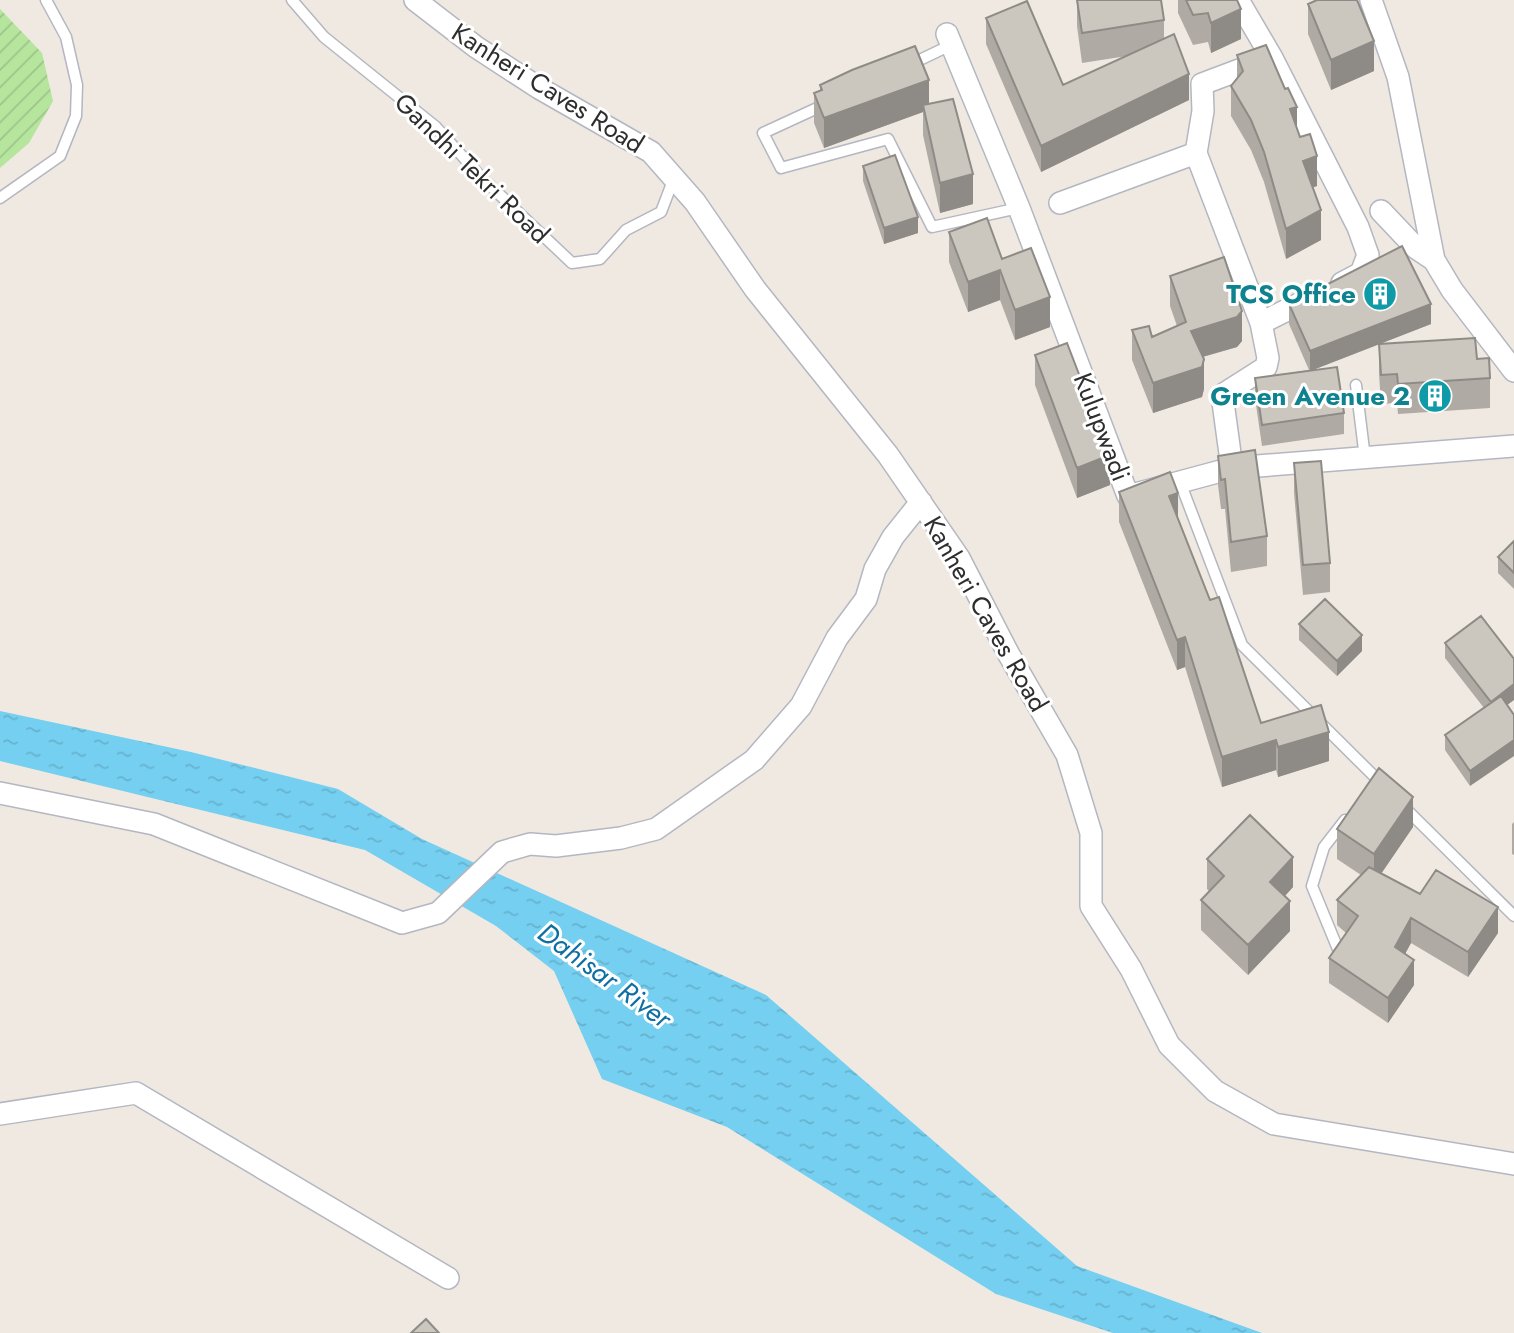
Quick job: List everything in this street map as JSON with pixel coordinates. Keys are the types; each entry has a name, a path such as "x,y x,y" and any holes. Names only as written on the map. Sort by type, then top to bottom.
{"street":[{"name":"Kanheri Caves Road","path":"415,0 476,47 539,88 651,152 695,202 755,289 888,454 959,558 1008,653 1067,755 1091,833 1091,906 1131,969 1169,1045 1216,1091 1274,1124 1514,1164"},
{"path":"1238,0 1272,58 1358,227 1368,254 1361,273 1261,323"},
{"path":"1371,0 1398,77 1434,260 1452,290 1514,371"},
{"name":"Kulupwadi","path":"949,39 1018,208 1128,496 1232,468 1514,446"},
{"path":"1232,468 1222,395 1266,367 1268,358 1261,323 1196,153 1203,111 1202,84 1272,58"},
{"path":"1060,203 1196,153"},
{"path":"1381,211 1416,248 1434,260"},
{"path":"0,793 154,824 402,923 438,913 502,852 530,844 556,846 621,838 656,829 754,760 801,706 837,638 866,598 874,569 893,537 921,502"},
{"path":"0,1114 136,1093 448,1278"}],"lane":[{"path":"0,198 60,156 76,116 77,85 66,37 46,0"},
{"name":"Gandhi Tekri Road","path":"292,0 324,37 436,127 483,179 572,263 600,259 626,230 661,212 674,178"},
{"path":"892,73 949,39"},
{"path":"843,96 763,133 781,168 888,139 932,227 1018,208"},
{"path":"1356,385 1365,458"},
{"path":"1180,482 1242,645 1386,789"},
{"path":"1369,789 1377,779"},
{"path":"1396,799 1514,916"},
{"path":"1340,954 1312,886 1324,847 1354,808"}],"green space":[{"path":"0,9 42,53 53,101 29,143 0,168"}],"water":[{"name":"Dahisar River","path":"0,711 191,752 338,789 422,839 766,995 1077,1266 1262,1333 1113,1333 996,1294 727,1127 602,1079 554,971 496,926 365,850 0,761"}],"building":[{"path":"1077,0 1161,0 1164,20 1082,33"},
{"path":"1186,0 1237,0 1241,9 1211,23 1208,13 1193,15"},
{"path":"1317,0 1357,0 1374,41 1331,60 1308,4"},
{"path":"1027,1 1063,85 1174,34 1189,74 1041,146 986,18"},
{"path":"1266,45 1285,89 1288,88 1297,107 1290,109 1300,137 1310,134 1317,156 1303,161 1321,210 1286,229 1264,152 1251,120 1231,86 1243,71 1237,55"},
{"path":"915,46 929,80 824,118 814,93 822,90 820,85"},
{"path":"953,99 973,174 940,183 923,105"},
{"path":"895,155 918,217 884,228 863,166"},
{"path":"987,218 1002,259 1031,248 1050,297 1015,310 1000,270 968,282 949,232"},
{"name":"TCS Office","path":"1402,246 1431,304 1310,351 1289,304"},
{"path":"1224,257 1242,311 1237,317 1191,331 1204,359 1202,367 1153,383 1132,330 1149,326 1152,337 1186,322 1170,276"},
{"path":"1475,338 1477,359 1489,358 1490,378 1398,384 1397,374 1381,375 1379,344"},
{"path":"1067,343 1110,455 1077,468 1035,355"},
{"path":"1337,367 1344,413 1262,425 1255,378"},
{"path":"1255,450 1267,536 1231,542 1225,479 1221,480 1218,456"},
{"path":"1321,461 1330,563 1303,565 1294,463"},
{"path":"1170,472 1178,493 1169,496 1210,600 1219,597 1261,723 1321,705 1329,732 1278,747 1276,740 1222,757 1185,637 1177,640 1119,492"},
{"path":"1514,541 1514,573 1498,557"},
{"path":"1325,599 1362,635 1337,661 1299,624"},
{"path":"1481,616 1514,659 1514,684 1491,702 1445,643"},
{"path":"1501,696 1514,715 1514,740 1470,771 1445,735"},
{"path":"1379,768 1413,797 1374,854 1337,829"},
{"path":"1250,815 1293,857 1270,882 1290,901 1248,945 1201,900 1224,876 1207,859"},
{"path":"1369,867 1420,894 1436,870 1498,907 1468,952 1411,918 1395,947 1414,960 1388,998 1329,958 1358,916 1337,900"},
{"path":"426,1319 439,1333 411,1333"}],"place":[{"name":"TCS Office","path":"1380,294"},
{"name":"Green Avenue 2","path":"1435,396"}]}
